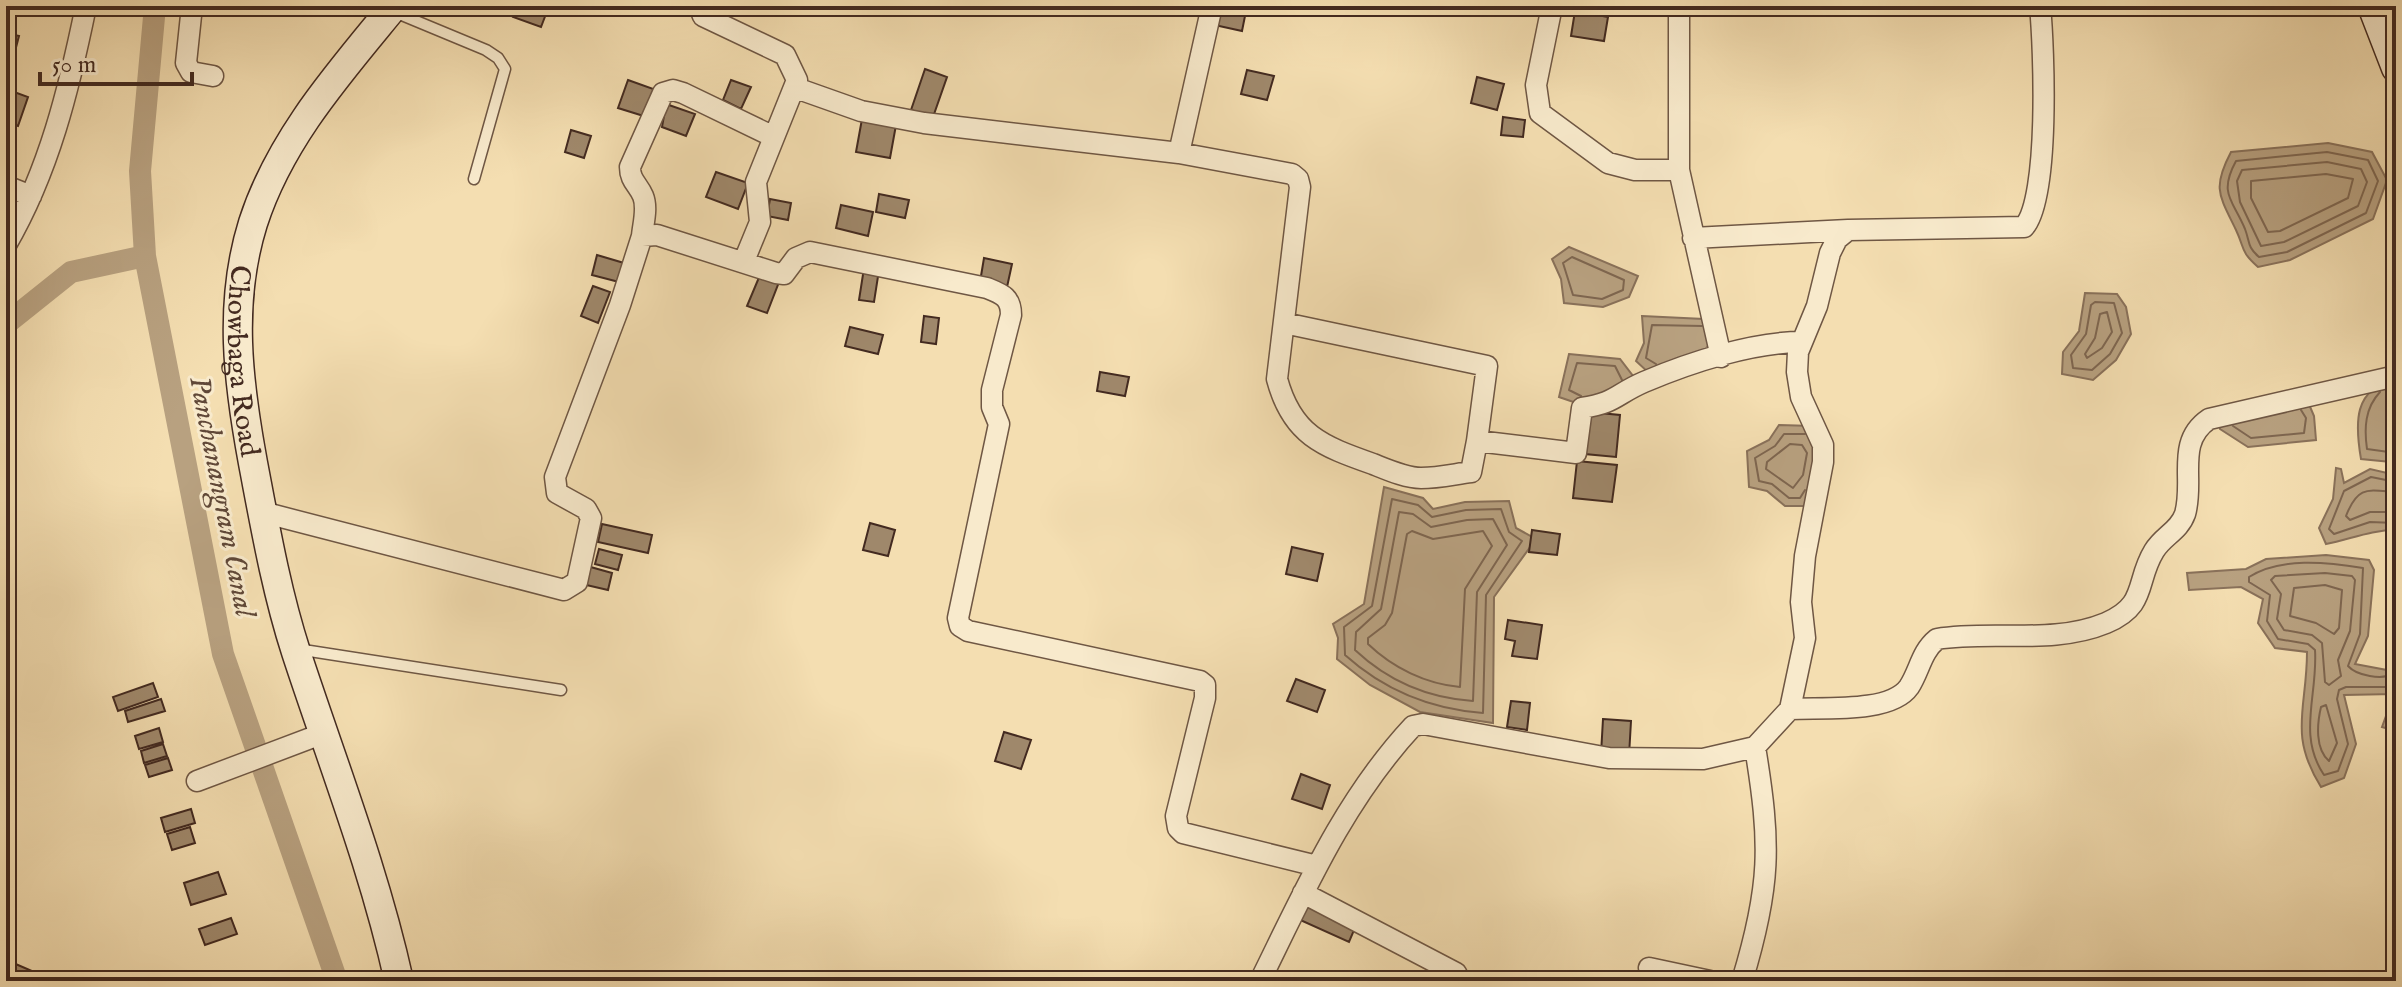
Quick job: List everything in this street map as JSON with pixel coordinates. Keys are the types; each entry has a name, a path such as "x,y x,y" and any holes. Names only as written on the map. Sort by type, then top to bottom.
{"street":[{"path":"6,245 31,196 62,114 86,6"},
{"path":"192,6 186,63 191,72 213,76"},
{"path":"699,6 703,16 785,55 795,68 796,88 772,136 756,182 760,222 744,261"},
{"path":"1179,153 1212,6"},
{"path":"1552,6 1536,85 1540,113 1608,163 1635,170 1679,170"},
{"path":"1679,6 1679,170 1721,357"},
{"path":"1693,238 1848,230 2024,227 2032,218 2041,151 2040,6"},
{"path":"2372,6 2396,68"},
{"name":"Chowbaga Road","path":"392,8 333,80 284,152 254,220 241,267 236,309 239,365 274,573 295,649 364,845 399,981"},
{"path":"796,88 861,111 924,123 1179,153 1292,174 1298,179 1277,379 1285,407 1301,427 1325,447 1420,478 1471,472 1487,366 1284,323"},
{"path":"262,512 559,591 572,588 577,582 591,518 586,509 557,493 555,477 620,305 642,236 646,205 630,177 630,167 663,93 673,90 772,136"},
{"path":"6,186 31,196"},
{"path":"1260,981 1317,866 1366,783 1408,731 1418,724 1639,761 1703,759 1755,747 1790,709 1805,638 1801,602 1805,556 1823,462 1823,445 1801,397 1797,372 1802,342 1817,306 1830,253 1837,239 1848,230"},
{"path":"642,236 657,235 784,274 796,258 810,252 987,288 1003,295 1011,304 1011,315 991,399 999,424 960,626 968,631 1200,681 1205,685 1205,698 1176,816 1178,828 1183,833 1317,866"},
{"path":"1477,441 1576,453 1582,408 1610,404 1646,381 1752,347 1802,342"},
{"path":"1790,709 1885,704 1900,697 1909,686 1926,647 1937,639 2053,634 2106,623 2131,608 2141,593 2152,553 2179,526 2187,502 2189,443 2195,428 2209,419 2396,376"},
{"path":"197,781 324,733"},
{"path":"1742,981 1767,877 1767,820 1755,747"},
{"path":"1303,893 1456,973 1460,981"},
{"path":"1649,968 1710,981"}],"lane":[{"path":"392,8 486,50 505,69 474,179"},
{"path":"295,649 561,690"}],"water":[{"path":"2328,143 2372,152 2387,180 2373,219 2290,260 2258,267 2244,250 2220,191 2221,174 2231,152"},
{"path":"1569,247 1638,276 1629,297 1603,307 1564,303 1561,279 1552,259"},
{"path":"2085,293 2117,294 2126,307 2131,334 2116,360 2093,380 2062,374 2063,352 2079,331"},
{"path":"1642,316 1704,319 1717,338 1689,364 1650,374 1636,361 1644,343"},
{"path":"1569,354 1620,359 1633,376 1623,398 1585,406 1559,397"},
{"path":"2396,381 2396,459 2391,462 2361,459 2358,421 2364,399 2382,385"},
{"path":"2308,402 2314,416 2316,440 2248,447 2220,429 2220,419"},
{"path":"1779,425 1813,426 1827,450 1805,506 1785,506 1767,491 1749,487 1747,451 1769,440"},
{"path":"2336,468 2341,469 2344,483 2370,469 2396,475 2396,530 2326,544 2319,528 2333,499"},
{"path":"1384,487 1423,498 1433,509 1465,502 1509,501 1516,528 1536,539 1494,597 1493,723 1420,712 1370,685 1337,659 1338,638 1333,624 1364,604"},
{"path":"2326,555 2369,560 2374,570 2368,636 2355,664 2387,670 2389,655 2396,655 2396,731 2382,727 2394,694 2344,695 2356,744 2344,778 2321,787 2305,752 2302,736 2307,652 2275,648 2258,623 2263,599 2241,587 2189,590 2187,573 2246,569 2266,559"}],"building":[{"path":"517,6 549,6 541,27 513,17"},
{"path":"1214,6 1247,6 1242,31 1210,24"},
{"path":"1575,11 1608,17 1604,41 1571,36"},
{"path":"6,33 19,36 14,55 6,53"},
{"path":"925,69 947,77 933,117 911,110"},
{"path":"1247,70 1274,76 1267,100 1241,94"},
{"path":"1477,77 1504,84 1497,110 1471,103"},
{"path":"628,80 659,91 650,118 618,108"},
{"path":"731,80 751,87 741,109 723,100"},
{"path":"6,89 28,97 18,126 6,122"},
{"path":"666,104 695,114 686,136 662,127"},
{"path":"1503,117 1525,120 1523,137 1501,135"},
{"path":"862,119 896,125 890,158 856,152"},
{"path":"571,130 591,136 584,158 565,152"},
{"path":"716,172 748,183 738,209 706,197"},
{"path":"879,194 909,200 905,218 876,212"},
{"path":"770,199 791,203 788,220 767,216"},
{"path":"841,205 873,212 868,236 836,228"},
{"path":"597,255 624,263 619,282 592,275"},
{"path":"984,258 1012,264 1007,287 980,282"},
{"path":"864,268 879,270 874,302 859,300"},
{"path":"760,275 779,282 767,313 747,306"},
{"path":"593,286 610,292 598,323 581,316"},
{"path":"924,316 939,318 936,344 921,342"},
{"path":"850,327 883,335 878,354 845,346"},
{"path":"1100,372 1129,377 1125,396 1097,391"},
{"path":"1589,412 1620,415 1616,457 1585,454"},
{"path":"1577,461 1617,465 1612,502 1573,498"},
{"path":"870,523 895,530 888,556 863,550"},
{"path":"602,524 652,535 648,553 598,542"},
{"path":"1532,530 1560,534 1557,555 1529,552"},
{"path":"1292,547 1323,554 1317,581 1286,574"},
{"path":"599,549 622,555 618,570 595,564"},
{"path":"587,566 612,573 608,590 582,584"},
{"path":"1508,620 1542,625 1537,659 1512,656 1515,641 1505,639"},
{"path":"1296,679 1325,690 1317,712 1287,701"},
{"path":"153,683 158,697 118,711 113,697"},
{"path":"161,699 165,711 128,722 125,711"},
{"path":"1511,701 1530,703 1527,730 1507,727"},
{"path":"1603,719 1631,721 1629,756 1601,754"},
{"path":"159,728 163,742 139,749 135,736"},
{"path":"1004,732 1031,740 1021,769 995,761"},
{"path":"163,744 167,756 144,763 141,751"},
{"path":"168,758 172,770 149,777 145,765"},
{"path":"1301,774 1330,785 1322,809 1292,799"},
{"path":"191,809 195,823 165,832 161,818"},
{"path":"190,827 195,843 172,850 167,834"},
{"path":"218,872 226,894 191,905 184,883"},
{"path":"1306,900 1357,923 1349,942 1298,919"},
{"path":"231,918 237,934 205,945 199,929"},
{"path":"11,962 32,971 28,981 6,981"},
{"path":"37,973 55,981 34,981"}],"waterway":[{"name":"Panchanangram Canal","path":"155,6 140,171 145,256 223,654 337,981"},
{"path":"6,324 71,272 145,256"}]}
